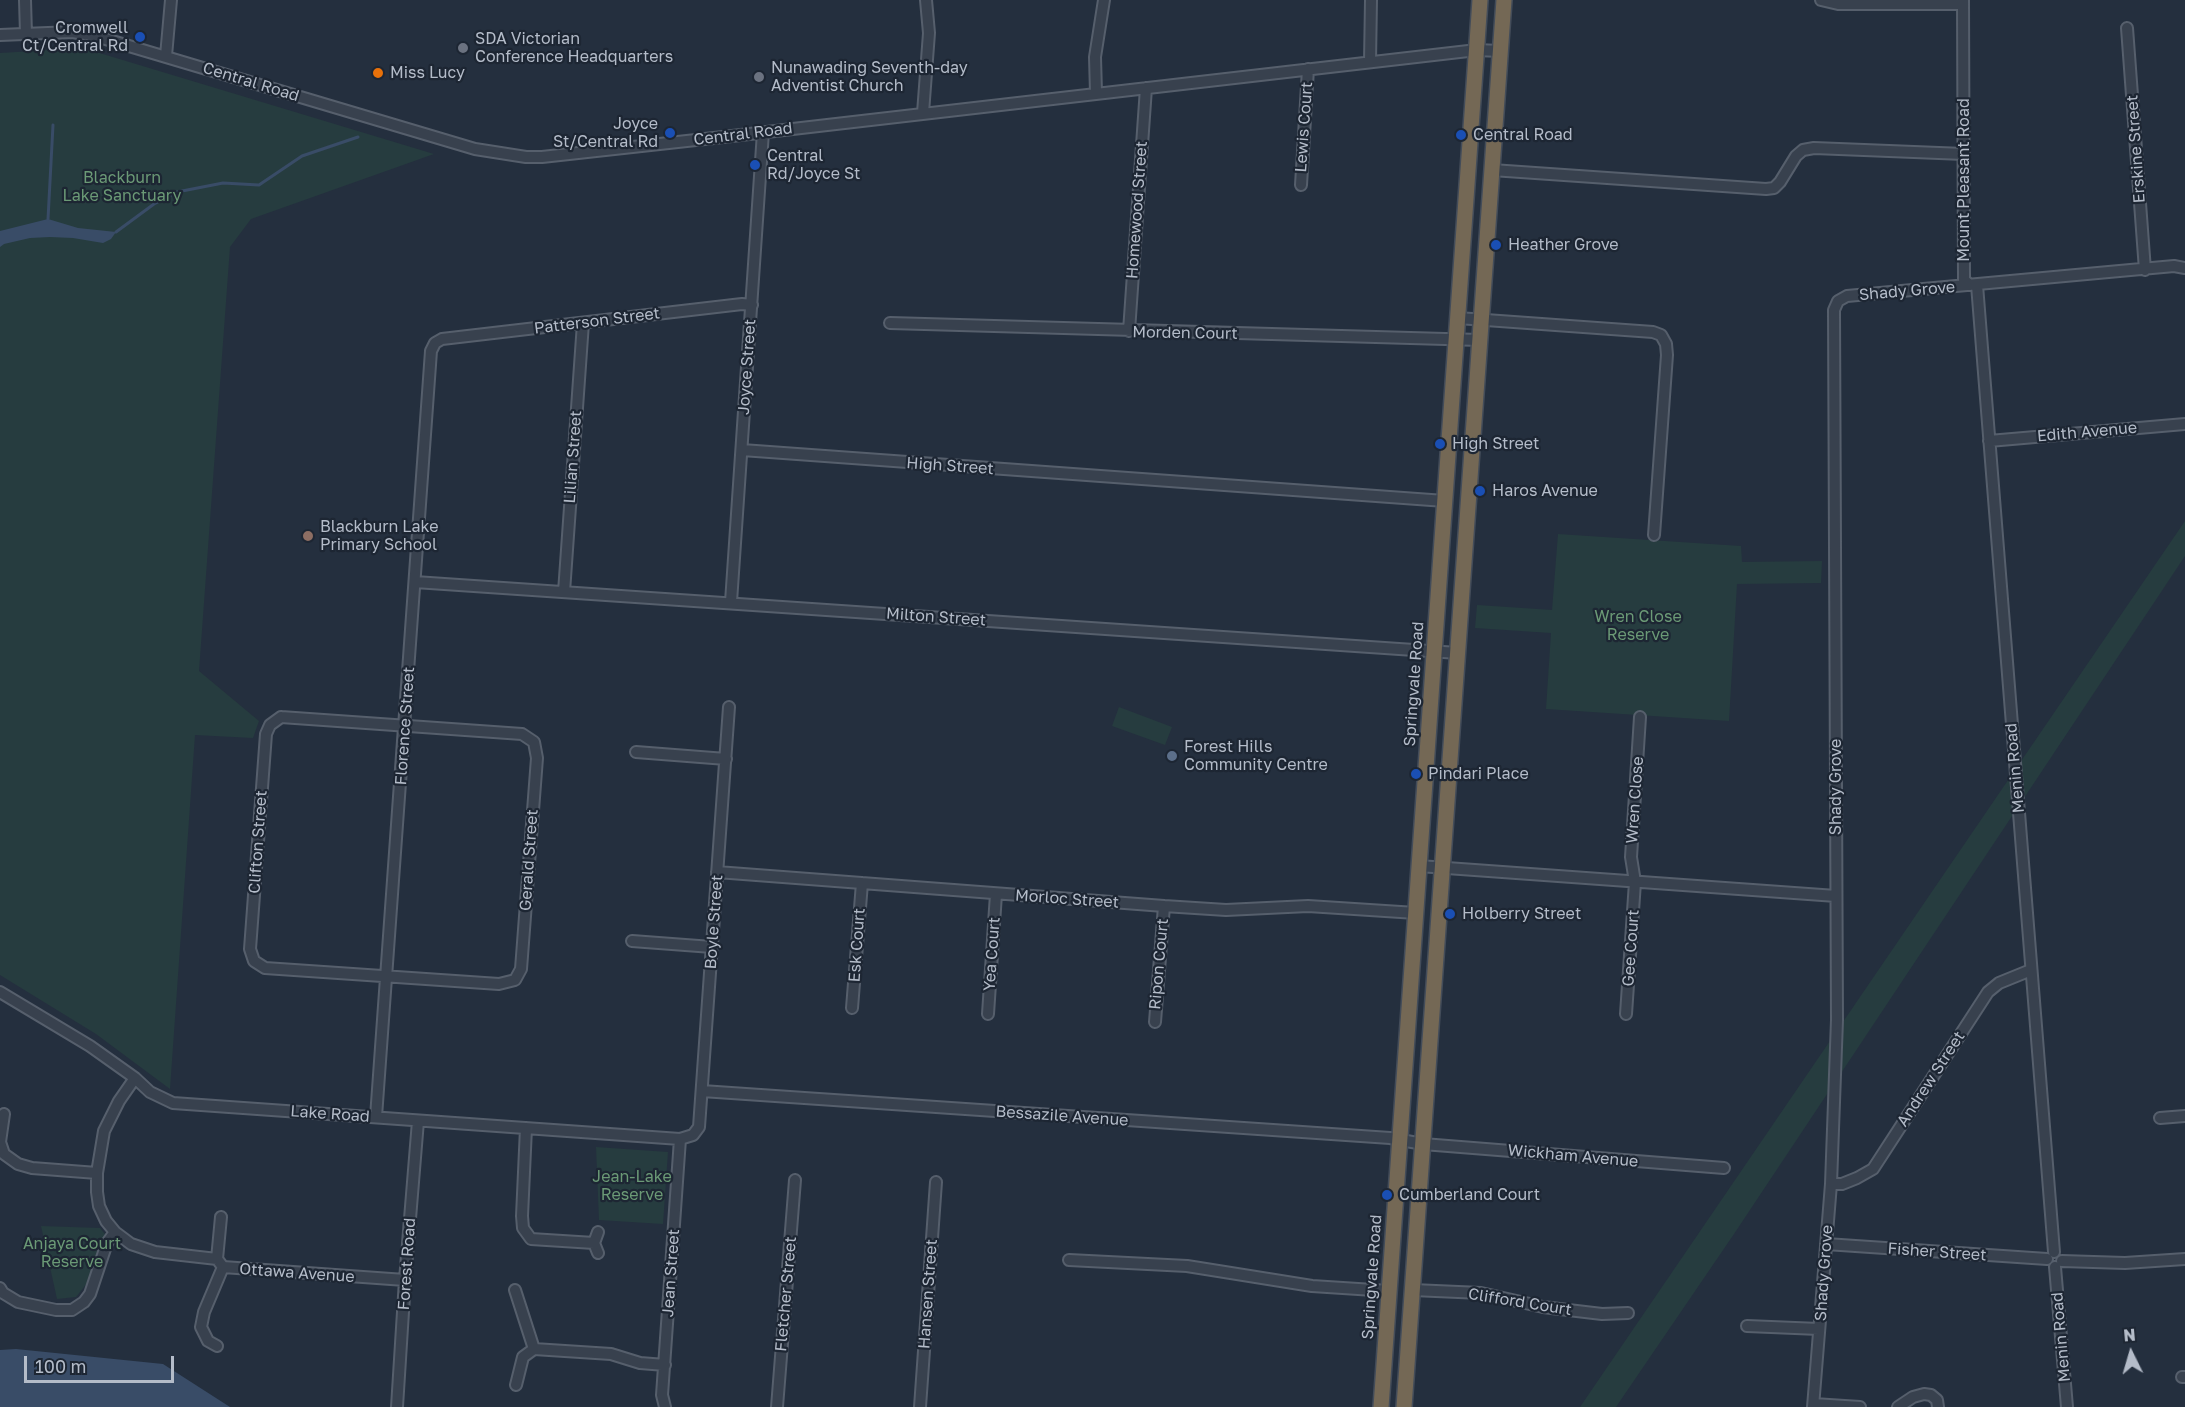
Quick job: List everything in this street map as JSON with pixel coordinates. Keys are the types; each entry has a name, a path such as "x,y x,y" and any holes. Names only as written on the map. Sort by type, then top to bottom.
{"highway":[{"name":"Springvale Road","path":"1381,1407 1480,0"},
{"path":"1404,1407 1504,0"}],"street":[{"path":"25,0 26,34"},
{"path":"166,56 171,0"},
{"path":"923,113 929,33 926,0"},
{"path":"1096,93 1096,48 1104,0"},
{"path":"1370,62 1371,0"},
{"path":"1821,0 1838,4 1963,2"},
{"name":"Mount Pleasant Road","path":"1963,2 1964,280 1973,285 2174,266 2185,268"},
{"name":"Erskine Street","path":"2127,28 2145,270"},
{"name":"Central Road","path":"0,36 72,32 92,35 454,143 501,154 542,157 1477,50 1500,51"},
{"name":"Lewis Court","path":"1301,185 1308,69"},
{"name":"Homewood Street","path":"1129,331 1146,88"},
{"name":"Joyce Street","path":"731,602 763,132"},
{"path":"1492,170 1766,189 1774,188 1780,182 1796,156 1803,150 1814,148 1964,154"},
{"name":"Menin Road","path":"1973,285 1989,441 2067,1407"},
{"name":"Shady Grove","path":"1814,1406 1830,1184 1837,1020 1834,310 1838,301 1847,296 1973,285"},
{"name":"Patterson Street","path":"442,339 742,304 752,305"},
{"path":"1458,318 1653,332 1660,335 1666,344 1667,354 1654,535"},
{"name":"Lilian Street","path":"564,592 583,323"},
{"name":"Morden Court","path":"890,323 1480,340"},
{"name":"Florence Street","path":"376,1117 431,351 435,343 442,339"},
{"name":"Edith Avenue","path":"1989,441 2185,424"},
{"name":"High Street","path":"742,450 1445,501"},
{"name":"Milton Street","path":"415,582 1458,653"},
{"name":"Boyle Street","path":"693,1135 699,1127 729,707"},
{"name":"Clifton Street","path":"387,977 265,968 254,961 250,949 266,734 270,725 281,717 405,726"},
{"name":"Wren Close","path":"1635,882 1631,857 1640,717"},
{"name":"Gerald Street","path":"387,977 499,984 514,980 521,969 537,758 534,742 522,734 405,726"},
{"path":"636,752 726,759"},
{"path":"1419,866 1836,896"},
{"name":"Morloc Street","path":"717,872 1226,910 1308,906 1416,913"},
{"name":"Gee Court","path":"1626,1014 1635,882"},
{"name":"Esk Court","path":"852,1008 862,883"},
{"name":"Yea Court","path":"988,1014 996,894"},
{"name":"Ripon Court","path":"1155,1022 1164,906"},
{"path":"632,941 712,947"},
{"name":"Andrew Street","path":"1830,1184 1842,1184 1872,1169 1988,992 1999,983 2031,970"},
{"name":"Lake Road","path":"0,992 90,1046 135,1078 150,1092 173,1103 680,1139 693,1135"},
{"name":"Ottawa Avenue","path":"135,1078 119,1101 104,1131 97,1173 99,1206 106,1221 115,1232 131,1244 155,1252 220,1263 405,1280"},
{"name":"Bessazile Avenue","path":"702,1091 1400,1139 1423,1144"},
{"path":"4,1114 0,1142 4,1154 18,1164 32,1168 97,1173"},
{"path":"2160,1118 2185,1116"},
{"name":"Forest Road","path":"397,1407 418,1121"},
{"path":"526,1128 523,1228 531,1239 596,1248 598,1232"},
{"name":"Jean Street","path":"665,1407 662,1395 680,1139"},
{"name":"Wickham Avenue","path":"1423,1144 1724,1168"},
{"name":"Fletcher Street","path":"777,1407 795,1180"},
{"name":"Hansen Street","path":"920,1407 936,1182"},
{"path":"217,1346 208,1341 201,1327 220,1263 221,1217"},
{"path":"0,1288 3,1293 18,1302 56,1310 72,1310 84,1302 90,1294 107,1243 115,1232"},
{"name":"Fisher Street","path":"1826,1244 2125,1263 2185,1259"},
{"path":"1069,1260 1187,1266 1312,1286 1389,1291"},
{"path":"515,1290 534,1349"},
{"name":"Clifford Court","path":"1413,1290 1481,1293 1543,1307 1602,1314 1628,1313"},
{"path":"1747,1326 1820,1329"},
{"path":"516,1385 523,1357 534,1349 611,1354 640,1363 665,1365"},
{"path":"1898,1407 1913,1396 1924,1394 1931,1395 1937,1400 1938,1407"},
{"path":"1814,1406 1860,1407"}],"green space":[{"name":"Blackburn Lake Sanctuary","path":"83,48 434,154 251,219 230,247 199,671 259,721 253,738 195,735 170,1089 96,1034 0,975 0,53"},
{"path":"2185,521 2185,556 1734,1234 1616,1407 1580,1407"},
{"name":"Wren Close Reserve","path":"1558,534 1741,546 1742,562 1822,561 1821,583 1737,584 1729,721 1546,709 1551,633 1475,628 1477,605 1552,610"},
{"path":"1119,707 1172,727 1165,745 1112,726"},
{"name":"Jean-Lake Reserve","path":"596,1147 668,1152 663,1224 599,1220"},
{"name":"Anjaya Court Reserve","path":"41,1226 100,1228 108,1238 100,1248 88,1282 76,1297 57,1299"}],"water":[{"path":"48,219 78,228 116,232 111,239 103,243 50,237 30,238 0,247 0,231"},
{"path":"16,1349 163,1364 230,1407 0,1407 0,1350"}],"waterway":[{"path":"48,219 53,125"},
{"path":"116,232 154,204 177,192 223,183 259,185 302,156 358,137"}],"place":[{"name":"Cromwell Ct/Central Rd","path":"140,37"},
{"name":"SDA Victorian Conference Headquarters","path":"463,48"},
{"name":"Miss Lucy","path":"378,73"},
{"name":"Nunawading Seventh-day Adventist Church","path":"759,77"},
{"name":"Joyce St/Central Rd","path":"670,133"},
{"name":"Central Road","path":"1461,135"},
{"name":"Central Rd/Joyce St","path":"755,165"},
{"name":"Heather Grove","path":"1496,245"},
{"name":"High Street","path":"1440,444"},
{"name":"Haros Avenue","path":"1480,491"},
{"name":"Blackburn Lake Primary School","path":"308,536"},
{"name":"Forest Hills Community Centre","path":"1172,756"},
{"name":"Pindari Place","path":"1416,774"},
{"name":"Holberry Street","path":"1450,914"},
{"name":"Cumberland Court","path":"1387,1195"}]}
